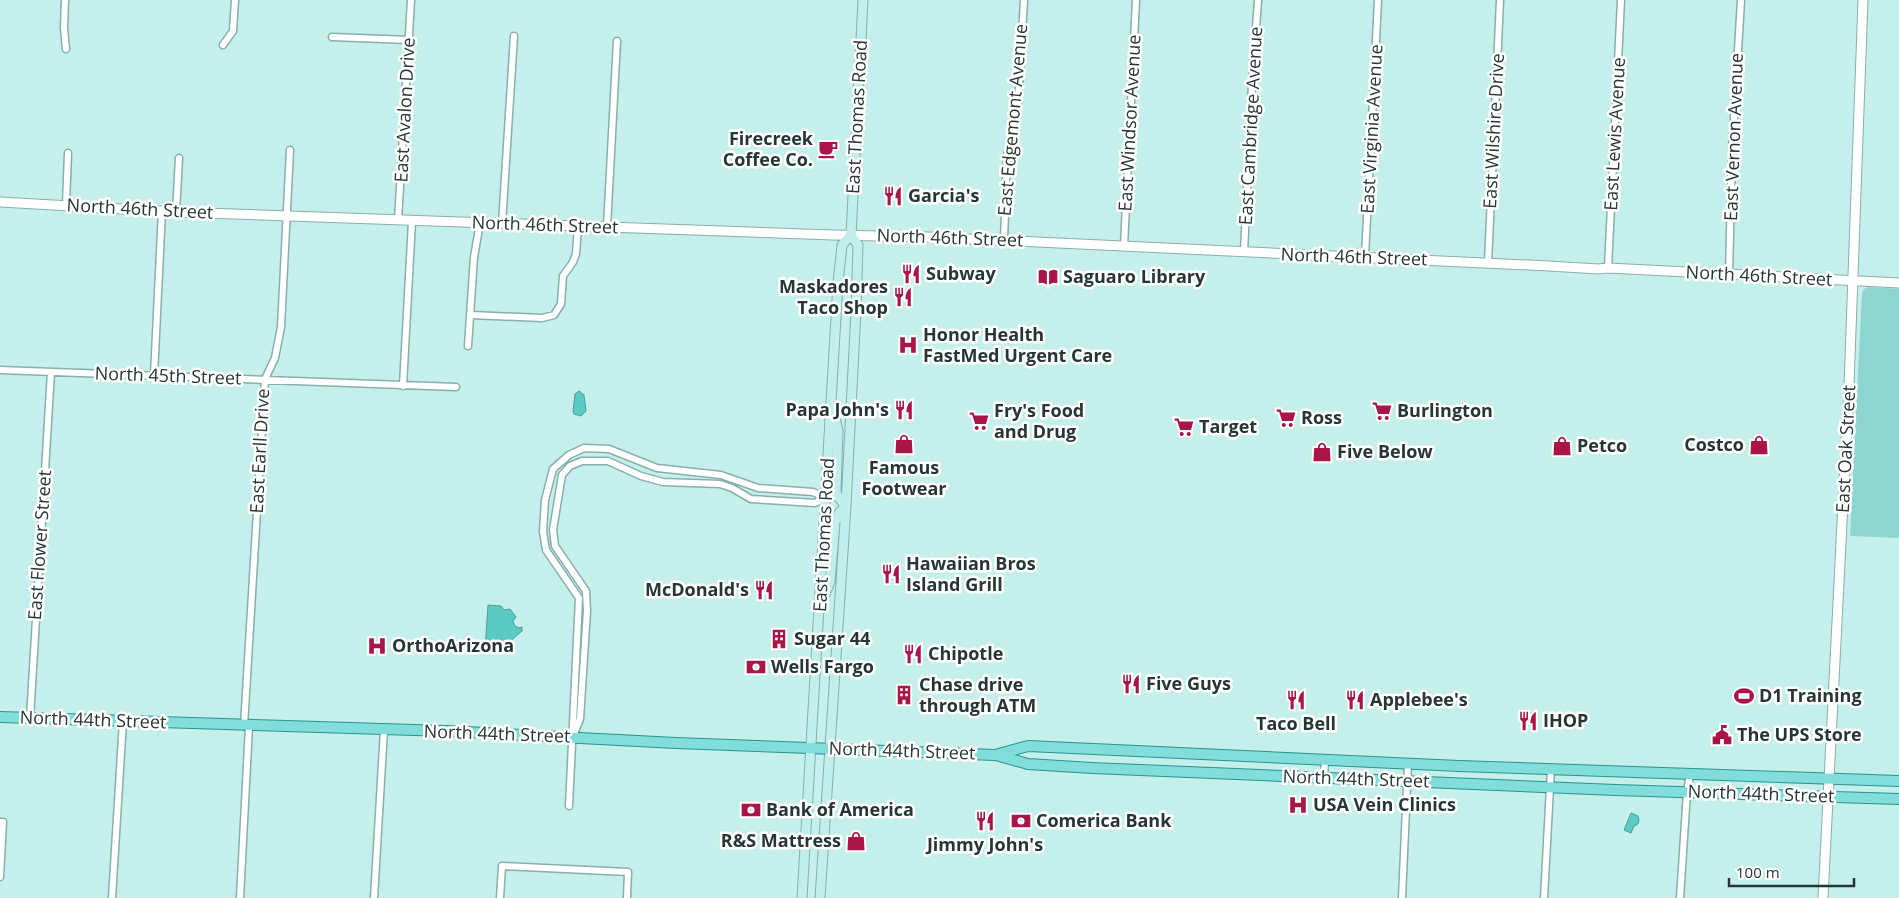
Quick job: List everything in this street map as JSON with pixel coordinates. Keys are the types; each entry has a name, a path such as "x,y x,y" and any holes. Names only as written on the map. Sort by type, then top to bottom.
{"main road":[{"name":"East Thomas Road","path":"820,898 846,506 858,244 852,235 863,0"},
{"name":"East Thomas Road","path":"802,898 838,283 842,245 852,235"},
{"path":"819,611 830,582 834,522 846,506 837,496 836,490 838,431 831,403"},
{"name":"North 44th Street","path":"0,717 572,737 995,755 1028,764 1324,778 1899,799"},
{"name":"North 44th Street","path":"995,755 1028,746 1551,770 1899,781"}],"street":[{"path":"66,0 64,28 66,49"},
{"path":"223,45 233,31 235,0"},
{"name":"East Avalon Drive","path":"398,220 411,0"},
{"name":"East Edgemont Avenue","path":"1004,240 1006,156 1018,104 1024,0"},
{"name":"East Windsor Avenue","path":"1124,246 1136,0"},
{"name":"East Cambridge Avenue","path":"1244,252 1258,0"},
{"name":"East Virginia Avenue","path":"1365,257 1378,0"},
{"name":"East Wilshire Drive","path":"1488,263 1500,0"},
{"name":"East Lewis Avenue","path":"1608,268 1621,0"},
{"name":"East Vernon Avenue","path":"1729,274 1732,151 1740,0"},
{"name":"East Oak Street","path":"1823,898 1853,281 1863,0"},
{"path":"502,224 514,36"},
{"path":"332,38 409,40"},
{"path":"607,227 617,41"},
{"name":"East Earll Drive","path":"240,898 265,379 275,358 280,327 288,216 290,150"},
{"path":"66,205 68,153"},
{"path":"176,212 178,158"},
{"name":"North 46th Street","path":"0,202 176,212 412,221 1004,240 1899,283"},
{"path":"154,375 162,211"},
{"path":"403,386 412,221"},
{"path":"468,346 474,257 480,223"},
{"path":"471,315 542,318 554,315 561,304 563,276 576,254 578,226"},
{"name":"North 45th Street","path":"0,370 456,387"},
{"name":"East Flower Street","path":"30,718 51,372"},
{"path":"569,806 579,598 546,550 543,532 545,500 554,469 563,459 584,448 609,450 656,468 721,475 758,488 813,492 826,498"},
{"path":"572,737 580,719 587,611 586,591 555,546 553,530 562,475 570,466 582,461 608,461 641,476 663,482 720,484 732,488 751,499 815,503 826,498"},
{"path":"112,898 123,721"},
{"path":"374,898 384,730"},
{"path":"1324,778 1325,760"},
{"path":"1402,898 1408,764"},
{"path":"1544,898 1551,770"},
{"path":"1680,898 1687,792 1690,774"},
{"path":"0,877 2,822"},
{"path":"500,898 502,866 628,872 627,898"}],"shaded area":[{"path":"1868,287 1899,289 1899,538 1850,536 1862,293"},
{"path":"579,391 584,395 586,411 581,416 574,414 573,411 575,394"},
{"path":"488,605 501,606 504,610 510,609 516,617 513,621 515,626 522,627 522,631 499,651 485,650"},
{"path":"1631,813 1638,816 1639,820 1631,833 1624,830"}],"place":[{"name":"Firecreek Coffee Co.","path":"828,149"},
{"name":"Garcia's","path":"893,196"},
{"name":"Subway","path":"911,274"},
{"name":"Saguaro Library","path":"1048,277"},
{"name":"Maskadores Taco Shop","path":"903,297"},
{"name":"Honor Health FastMed Urgent Care","path":"908,345"},
{"name":"Papa John's","path":"904,410"},
{"name":"Burlington","path":"1382,411"},
{"name":"Ross","path":"1286,418"},
{"name":"Fry's Food and Drug","path":"979,421"},
{"name":"Target","path":"1184,427"},
{"name":"Famous Footwear","path":"904,444"},
{"name":"Costco","path":"1759,445"},
{"name":"Petco","path":"1562,446"},
{"name":"Five Below","path":"1322,452"},
{"name":"Hawaiian Bros Island Grill","path":"891,574"},
{"name":"McDonald's","path":"764,590"},
{"name":"Sugar 44","path":"779,639"},
{"name":"OrthoArizona","path":"377,646"},
{"name":"Chipotle","path":"913,654"},
{"name":"Wells Fargo","path":"756,667"},
{"name":"Five Guys","path":"1131,684"},
{"name":"Chase drive through ATM","path":"904,695"},
{"name":"D1 Training","path":"1744,696"},
{"name":"Taco Bell","path":"1296,700"},
{"name":"Applebee's","path":"1355,700"},
{"name":"IHOP","path":"1528,721"},
{"name":"The UPS Store","path":"1722,735"},
{"name":"USA Vein Clinics","path":"1298,805"},
{"name":"Bank of America","path":"751,810"},
{"name":"Jimmy John's","path":"985,821"},
{"name":"Comerica Bank","path":"1021,821"},
{"name":"R&S Mattress","path":"856,841"}]}
